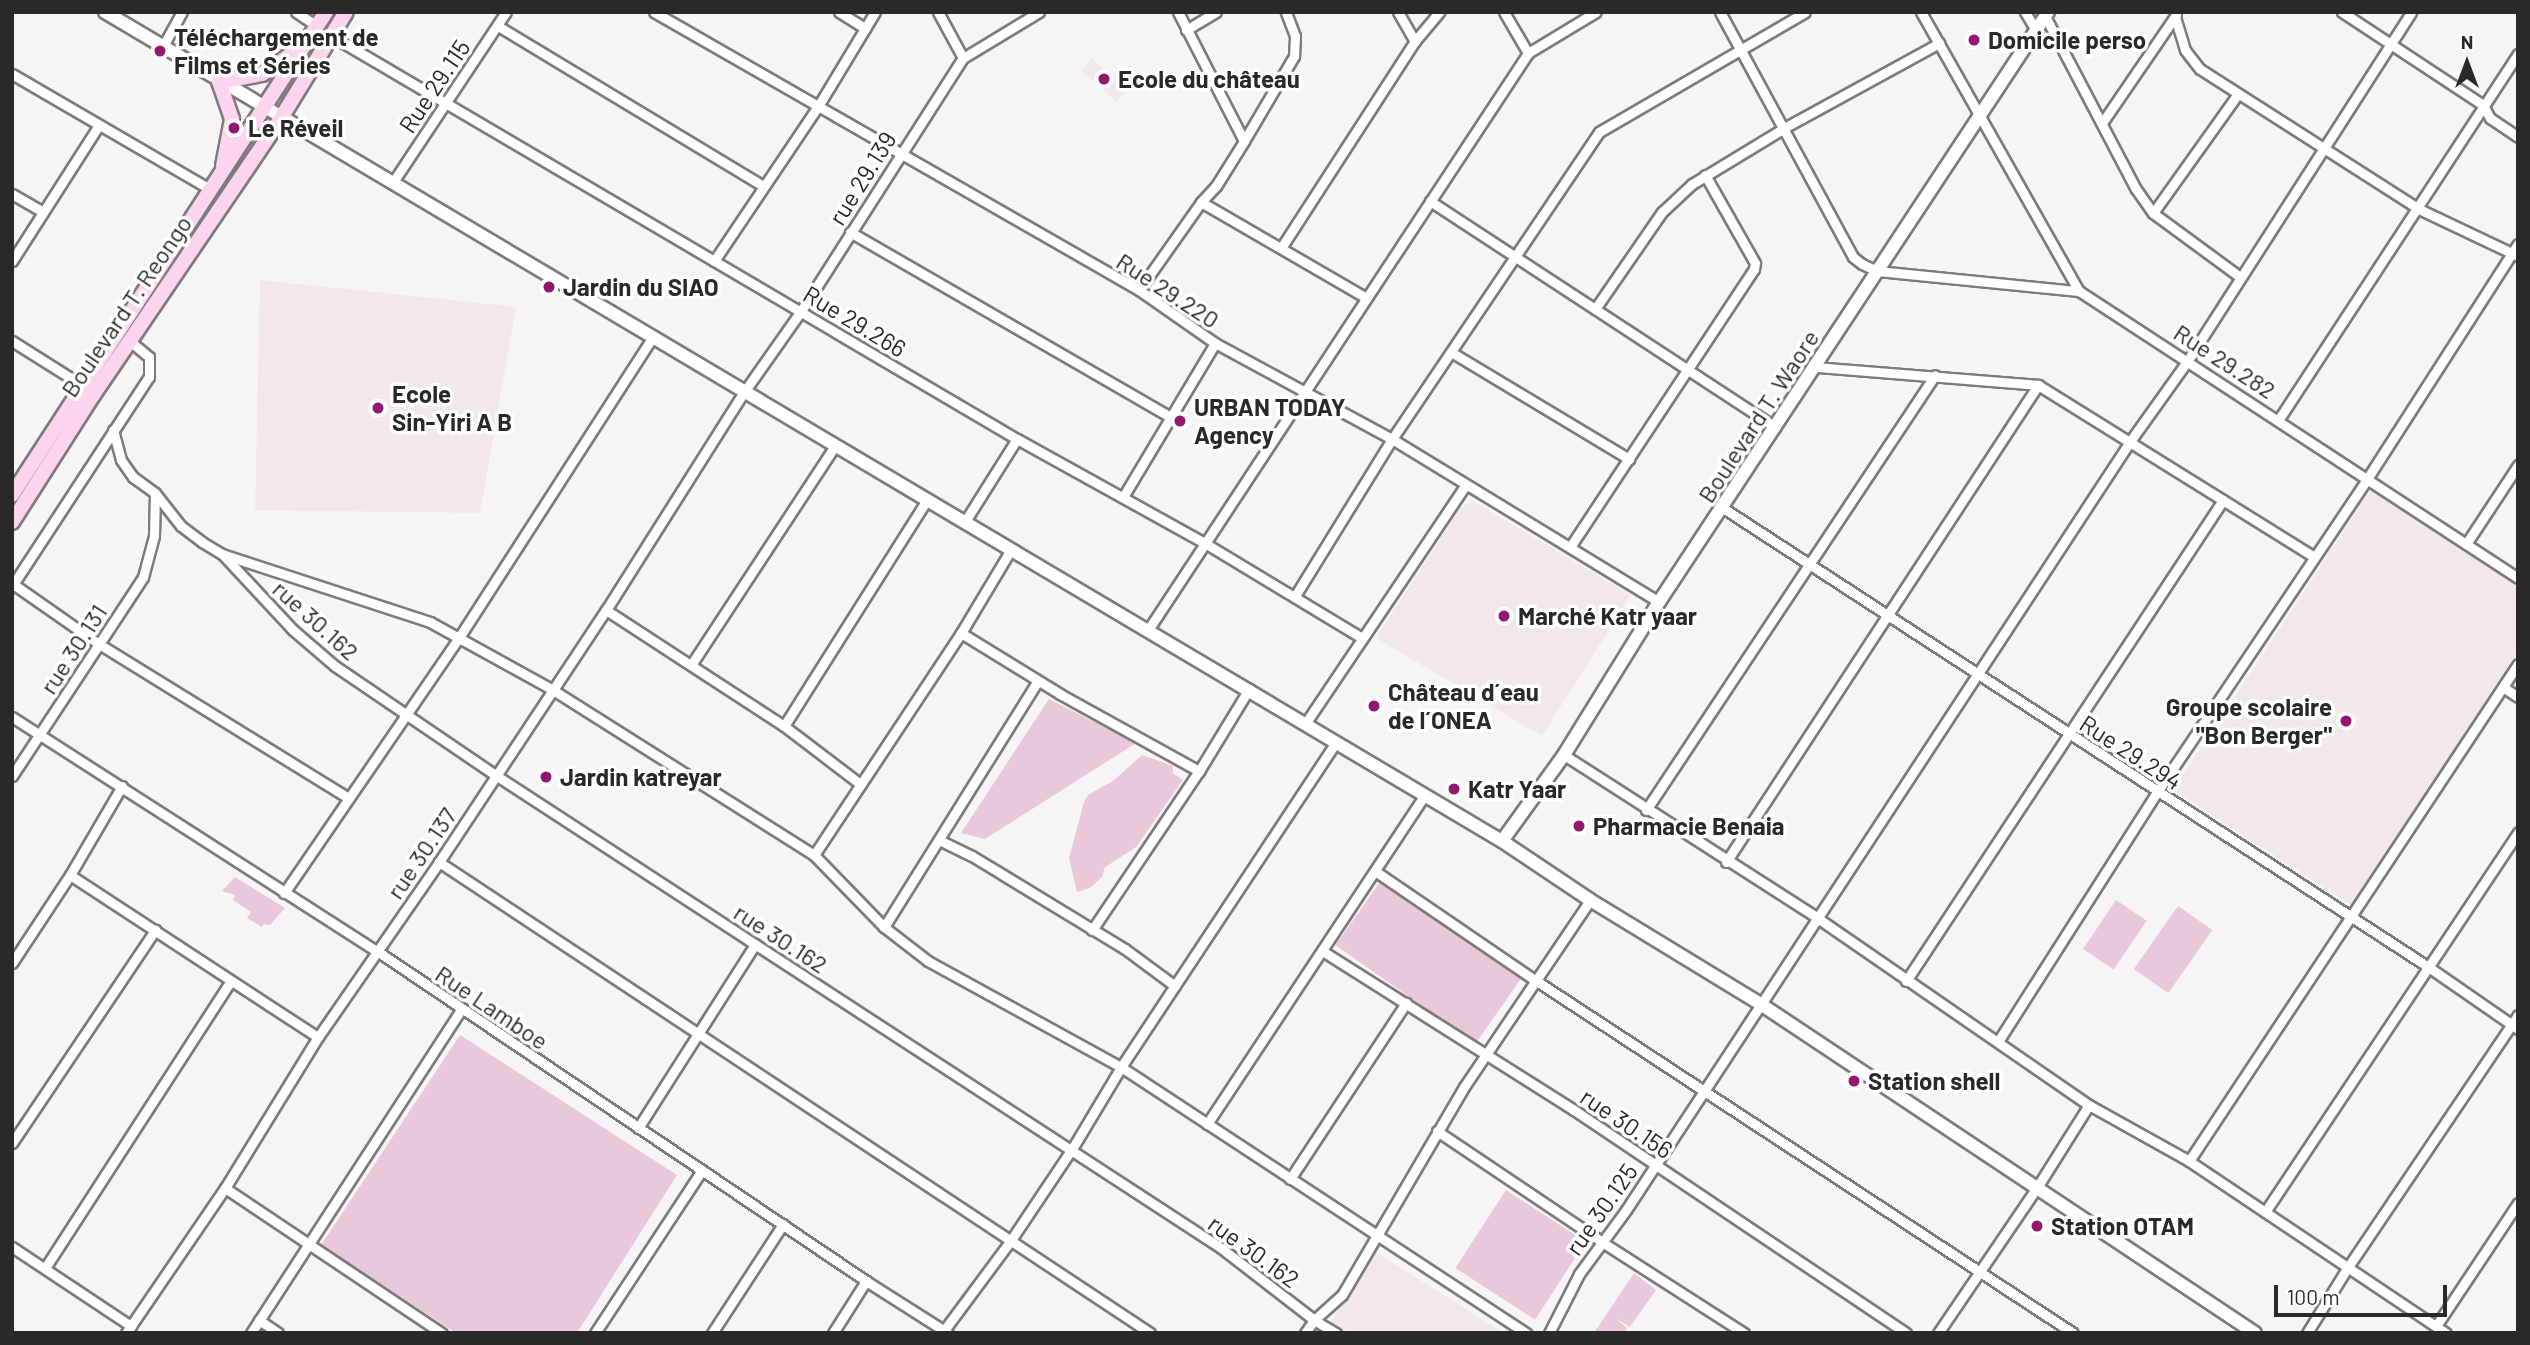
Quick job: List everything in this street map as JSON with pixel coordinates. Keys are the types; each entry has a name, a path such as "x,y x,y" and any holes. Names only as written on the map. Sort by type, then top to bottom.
{"main road":[{"name":"Boulevard T. Reongo","path":"12,522 88,390 211,190 326,12"},
{"name":"Boulevard T. Reongo","path":"12,495 88,390 130,341 281,118 346,12"},
{"path":"221,174 232,119 219,82 262,74 303,46"}],"street":[{"path":"104,12 1502,841 1590,900 1762,1005 2255,1333"},
{"path":"163,46 182,12"},
{"path":"296,12 317,26"},
{"name":"Rue 29.115","path":"393,182 506,12"},
{"name":"Rue 29.220","path":"654,12 817,108 1139,290 1215,343 1392,439 1659,602"},
{"path":"839,12 865,28"},
{"path":"713,261 762,185 817,108 875,12"},
{"path":"938,12 963,58"},
{"name":"rue 29.139","path":"744,392 801,311 899,154 963,58 1039,12"},
{"path":"1178,12 1244,141"},
{"path":"1186,30 1216,12"},
{"path":"1139,290 1201,202 1216,186 1294,56 1295,36 1286,12"},
{"path":"1398,12 1415,41"},
{"path":"1281,248 1415,41 1439,12"},
{"path":"1504,12 1528,52"},
{"path":"1147,630 1528,52 1596,12"},
{"path":"1720,12 1853,257 1877,271"},
{"path":"1295,596 1392,439 1600,132 1805,12"},
{"path":"1921,12 2079,291"},
{"path":"2025,12 2036,30"},
{"path":"2342,12 2483,105 2490,118 2518,137"},
{"name":"rue 30.125","path":"1549,1333 1579,1273 1762,1005 2131,440 2188,360 2411,12"},
{"path":"2047,14 2136,189 2153,213 2240,277"},
{"name":"Boulevard T. Waore","path":"1502,841 1564,755 1659,602 2047,14"},
{"path":"2102,124 2177,15"},
{"path":"1999,1040 2157,792 2516,251 2419,209 2200,69 2185,50 2177,15"},
{"path":"498,26 762,185"},
{"name":"Rue 29.266","path":"330,35 1017,439 1203,542 1362,638"},
{"path":"1595,309 1675,197 1705,175 1784,128 1939,43"},
{"path":"2279,419 2518,54"},
{"path":"12,74 211,190"},
{"path":"2153,213 2238,94"},
{"path":"12,261 99,125"},
{"path":"1570,547 1755,266 1705,175"},
{"path":"12,194 44,212"},
{"path":"1430,201 1686,372 1776,427"},
{"path":"1201,202 1365,297"},
{"path":"850,232 1171,417"},
{"name":"Rue 29.282","path":"1877,271 2079,291 2279,419 2518,578"},
{"path":"284,893 347,797 460,636 653,336"},
{"path":"12,341 88,390"},
{"path":"130,341 149,358 149,377 13,585 99,644 347,797"},
{"path":"1123,497 1215,343"},
{"path":"1451,352 1629,459"},
{"path":"1815,367 2038,384 2314,557"},
{"path":"1646,810 1935,375"},
{"path":"1726,862 2038,384"},
{"name":"rue 30.137","path":"128,1329 225,1188 317,1037 439,862 606,610 744,392"},
{"path":"113,430 121,460 133,477 155,494 181,526 222,554 413,615 460,636 553,690 814,855 884,927 928,961 1121,1067 1526,1333"},
{"path":"964,523 1017,439"},
{"path":"691,665 835,446"},
{"path":"2466,544 2518,465"},
{"path":"1305,724 1465,486"},
{"name":"rue 30.131","path":"12,776 143,577 154,536 155,494"},
{"path":"1906,981 2070,736 2223,500"},
{"path":"784,726 926,501"},
{"name":"Rue 29.294","path":"1723,508 1977,676 2430,968 2515,1027"},
{"path":"814,855 961,633 1010,551"},
{"name":"rue 30.162","path":"222,554 303,639 335,666 496,776 1221,1248 1314,1320 1336,1333"},
{"path":"606,610 784,726 860,784"},
{"path":"961,633 1038,681 1199,771"},
{"path":"2189,1161 2518,664"},
{"path":"884,927 941,841 1038,681"},
{"path":"2503,687 2518,697"},
{"path":"1092,929 1199,771 1249,689"},
{"name":"Rue Lamboe","path":"12,717 377,951 461,1010 945,1332"},
{"path":"945,1332 1072,1149 1121,1067 1335,744"},
{"path":"1564,755 1726,862 1819,919 2089,1104 2189,1161 2446,1333"},
{"path":"12,963 70,875 122,786"},
{"path":"1207,1124 1324,952 1424,796"},
{"path":"2265,1212 2430,968 2518,832"},
{"path":"941,841 972,856 1092,929 1175,986"},
{"path":"439,862 1150,1333"},
{"path":"1376,871 1535,980 2073,1333"},
{"path":"70,875 317,1037"},
{"path":"1306,1333 1314,1320 1342,1295 1437,1131 1590,900"},
{"path":"12,1143 155,930"},
{"path":"638,1128 755,944"},
{"name":"rue 30.156","path":"1324,952 1487,1054 1906,1333"},
{"path":"45,1268 230,982"},
{"path":"1290,1180 1406,1003"},
{"path":"251,1333 461,1010"},
{"path":"2307,1333 2348,1267 2515,1027 2518,1015"},
{"path":"1938,1333 2036,1189 2089,1104"},
{"path":"1437,1131 1744,1333"},
{"path":"595,1333 702,1170"},
{"path":"225,1188 442,1333"},
{"path":"2437,1326 2518,1203"},
{"path":"712,1333 783,1224"},
{"path":"12,1247 128,1329"},
{"path":"833,1333 866,1281"},
{"path":"259,1320 278,1333"}],"shaded area":[{"name":"Ecole du château","path":"1092,58 1127,89 1116,101 1081,70"},
{"name":"Ecole Sin-Yiri A B","path":"260,280 516,307 480,513 255,510"},
{"name":"Groupe scolaire \"Bon Berger\"","path":"2371,490 2518,585 2518,651 2351,905 2173,790"},
{"name":"Marché Katr yaar","path":"1473,501 1631,595 1542,736 1376,638 1460,508"},
{"path":"1049,699 1136,743 985,839 961,833"},
{"path":"1142,755 1173,766 1173,773 1183,780 1136,847 1104,868 1103,876 1090,888 1077,892 1069,858 1084,802 1088,795 1113,781"},
{"path":"235,877 285,908 270,925 264,924 262,927 247,918 251,912 233,900 235,895 222,891"},
{"path":"1382,879 1522,977 1476,1043 1336,945"},
{"path":"2116,900 2147,921 2114,970 2083,949"},
{"path":"2178,906 2212,930 2168,993 2134,969"},
{"path":"460,1035 677,1175 577,1333 456,1333 321,1245"},
{"path":"1506,1190 1586,1242 1535,1320 1455,1268"},
{"path":"1374,1251 1504,1333 1349,1333 1331,1321"},
{"path":"1634,1273 1656,1290 1630,1327 1615,1318 1627,1328 1624,1333 1594,1333"}],"place":[{"name":"Domicile perso","path":"1974,40"},
{"name":"Téléchargement de Films et Séries","path":"160,51"},
{"name":"Ecole du château","path":"1104,79"},
{"name":"Le Réveil","path":"234,128"},
{"name":"Jardin du SIAO","path":"549,287"},
{"name":"Ecole Sin-Yiri A B","path":"378,408"},
{"name":"URBAN TODAY Agency","path":"1180,421"},
{"name":"Marché Katr yaar","path":"1504,616"},
{"name":"Château d´eau de l´ONEA","path":"1374,706"},
{"name":"Groupe scolaire \"Bon Berger\"","path":"2346,721"},
{"name":"Jardin katreyar","path":"546,777"},
{"name":"Katr Yaar","path":"1454,789"},
{"name":"Pharmacie Benaia","path":"1579,826"},
{"name":"Station shell","path":"1854,1081"},
{"name":"Station OTAM","path":"2037,1226"}]}
